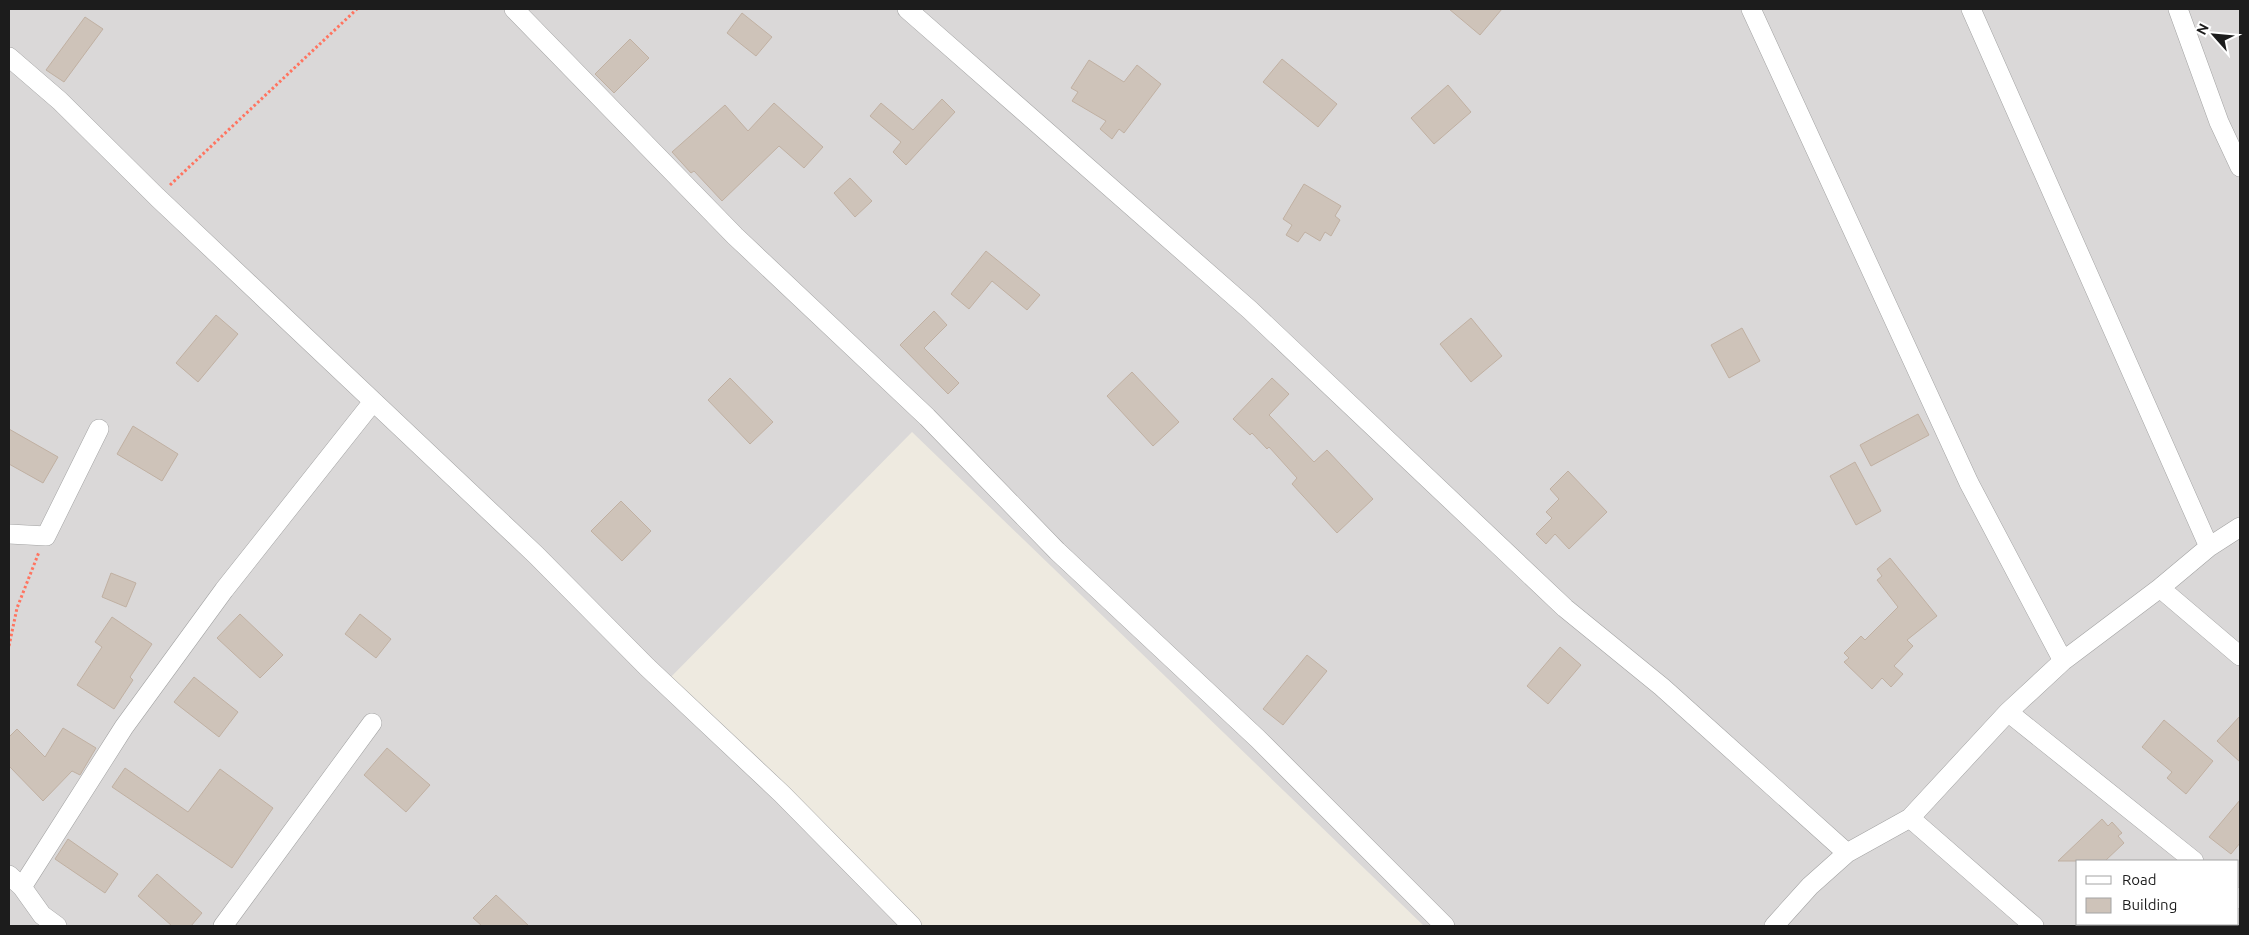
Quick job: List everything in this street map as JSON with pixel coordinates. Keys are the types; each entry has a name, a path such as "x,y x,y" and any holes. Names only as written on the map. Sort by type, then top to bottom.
{"street":[{"path":"514,9 735,236 927,417 1057,551 1258,739 1445,926"},
{"path":"907,9 1250,310 1565,608 1662,687 1847,853"},
{"path":"1751,9 1968,482 2062,661"},
{"path":"1971,9 2210,547"},
{"path":"2178,9 2219,122 2240,167"},
{"path":"9,57 60,101 157,197 287,318 372,403 536,555 647,667 782,794 912,926"},
{"path":"56,926 42,915 16,881 224,590 372,403"},
{"path":"9,534 46,536 99,429"},
{"path":"1774,926 1810,886 1847,853 1910,818 2008,712 2062,661 2160,588 2210,547 2240,527"},
{"path":"2160,588 2240,656"},
{"path":"2008,712 2193,860"},
{"path":"222,926 372,723"},
{"path":"1910,818 2034,926"}],"path":[{"path":"157,197 357,9"},
{"path":"9,646 17,608 46,536"}],"shaded area":[{"path":"9,9 2240,9 2240,926 1424,926 912,432 664,684 923,926 9,926"}],"building":[{"path":"1449,9 1502,9 1480,35"},
{"path":"742,13 772,37 756,56 727,33"},
{"path":"85,17 103,29 64,82 46,70"},
{"path":"630,39 649,58 614,93 595,74"},
{"path":"1282,59 1337,104 1318,127 1263,82"},
{"path":"1089,60 1124,82 1137,65 1161,84 1124,133 1119,129 1112,139 1100,129 1106,121 1072,101 1078,92 1071,88"},
{"path":"1448,85 1471,112 1434,144 1411,118"},
{"path":"942,99 955,112 906,165 893,152 901,142 870,116 881,103 913,130"},
{"path":"774,103 823,147 804,168 779,146 722,201 694,171 691,173 672,152 725,105 748,131"},
{"path":"850,178 872,201 855,217 834,193"},
{"path":"1304,184 1341,206 1335,216 1340,220 1331,236 1325,232 1320,241 1305,232 1298,242 1286,235 1292,225 1283,219"},
{"path":"986,251 1040,295 1027,310 992,281 969,309 951,294"},
{"path":"934,311 947,325 924,348 959,383 948,394 900,345"},
{"path":"216,315 238,334 198,382 176,363"},
{"path":"1471,318 1502,356 1471,382 1440,344"},
{"path":"1742,328 1760,361 1729,378 1711,345"},
{"path":"1132,372 1179,422 1153,446 1107,396"},
{"path":"730,378 773,422 750,444 708,400"},
{"path":"1272,378 1289,394 1269,415 1314,462 1327,450 1373,499 1337,533 1292,484 1297,478 1269,447 1267,449 1252,433 1250,435 1233,419"},
{"path":"1918,414 1929,435 1871,466 1860,445"},
{"path":"133,426 178,454 162,481 117,454"},
{"path":"9,429 58,457 43,483 9,464"},
{"path":"1855,462 1881,511 1856,525 1830,476"},
{"path":"1568,471 1607,512 1569,549 1555,534 1546,544 1536,534 1552,518 1546,512 1559,499 1550,489"},
{"path":"621,501 651,531 622,561 591,531"},
{"path":"1890,558 1937,616 1907,640 1913,646 1894,666 1903,674 1891,687 1882,678 1872,689 1844,662 1849,658 1844,653 1861,636 1865,640 1898,607 1877,580 1882,576 1877,569"},
{"path":"111,573 136,583 126,607 102,597"},
{"path":"240,614 283,655 260,678 217,638"},
{"path":"360,614 391,639 376,658 345,634"},
{"path":"112,617 152,644 130,677 133,680 114,709 77,685 102,647 95,642"},
{"path":"1560,647 1581,665 1548,704 1527,686"},
{"path":"1307,655 1327,671 1283,725 1263,709"},
{"path":"194,677 238,712 219,737 174,702"},
{"path":"2240,716 2240,762 2217,741"},
{"path":"2164,720 2213,761 2186,794 2167,778 2172,772 2142,747"},
{"path":"63,728 96,748 80,775 72,771 43,801 9,766 9,737 17,729 45,757"},
{"path":"387,748 430,785 406,812 364,775"},
{"path":"125,768 188,812 220,769 273,808 232,868 112,787"},
{"path":"2240,800 2240,843 2231,854 2209,837"},
{"path":"2102,819 2108,826 2112,822 2122,833 2118,836 2124,843 2106,860 2058,861"},
{"path":"68,839 118,874 105,893 55,859"},
{"path":"157,874 202,913 191,926 172,926 138,896"},
{"path":"496,895 529,926 482,926 473,918"}]}
